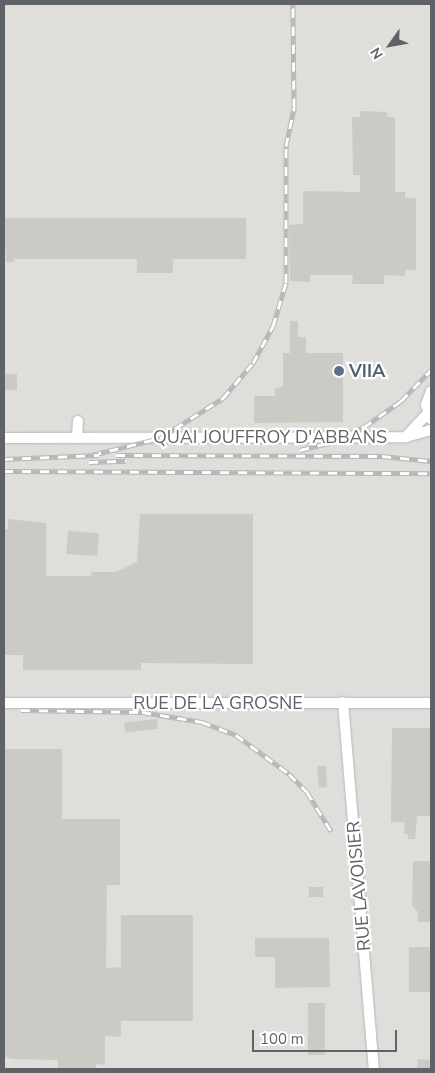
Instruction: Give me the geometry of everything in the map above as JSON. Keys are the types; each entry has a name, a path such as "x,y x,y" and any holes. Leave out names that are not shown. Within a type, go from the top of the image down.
{"street":[{"path":"429,416 431,391"},
{"name":"QUAI JOUFFROY D'ABBANS","path":"406,437 429,416"},
{"path":"77,438 78,421"},
{"name":"QUAI JOUFFROY D'ABBANS","path":"4,438 406,437 431,430"},
{"name":"RUE LAVOISIER","path":"343,702 374,1069"},
{"name":"RUE DE LA GROSNE","path":"4,703 431,703"}],"shaded area":[{"path":"4,4 431,4 431,1069 4,1069"}],"building":[{"path":"360,111 387,112 387,117 395,117 395,192 405,192 405,198 416,198 416,270 405,270 405,276 384,275 384,284 352,284 353,275 310,275 310,282 290,281 289,225 303,224 303,191 360,192 360,175 353,175 352,117 360,117"},
{"path":"4,218 246,218 246,259 173,259 173,273 137,273 137,259 14,259 14,262 6,262"},
{"path":"290,321 298,321 298,337 306,337 306,353 343,353 343,422 254,423 254,396 275,396 275,388 283,387 283,353 290,353"},
{"path":"4,374 17,374 17,390 4,390"},
{"path":"140,514 253,514 253,664 141,663 141,670 23,670 23,655 4,655 4,529 8,529 8,519 46,523 46,576 92,576 91,572 116,572 137,562"},
{"path":"68,531 99,533 97,556 66,554"},
{"path":"157,719 158,729 125,732 124,722"},
{"path":"392,728 431,728 431,816 417,816 415,839 408,839 408,834 404,834 405,822 391,822"},
{"path":"4,749 62,749 62,819 120,819 120,885 107,885 106,968 121,967 121,915 193,915 193,1021 121,1021 121,1037 105,1036 105,1065 96,1064 96,1069 58,1069 58,1060 11,1059 4,1056"},
{"path":"317,766 326,766 327,787 319,788"},
{"path":"413,861 431,861 431,922 418,922 418,912 412,906"},
{"path":"309,887 323,887 323,897 309,897"},
{"path":"255,938 329,938 330,987 275,988 275,957 255,957"},
{"path":"409,947 431,947 431,992 409,992"},
{"path":"308,1003 325,1003 325,1055 308,1055"},
{"path":"418,1059 431,1060 431,1069 417,1069"}],"railway":[{"path":"92,455 160,438 223,398 253,363 273,326 286,283 286,146 294,107 293,4"},
{"path":"300,450 329,443 364,427 401,401 431,370"},
{"path":"4,459 99,455"},
{"path":"116,455 382,456 431,461"},
{"path":"89,462 126,461"},
{"path":"4,471 431,473"},
{"path":"21,710 142,712 202,722 236,735 289,774 307,792 331,831"}],"place":[{"name":"VIIA","path":"339,371"}]}
